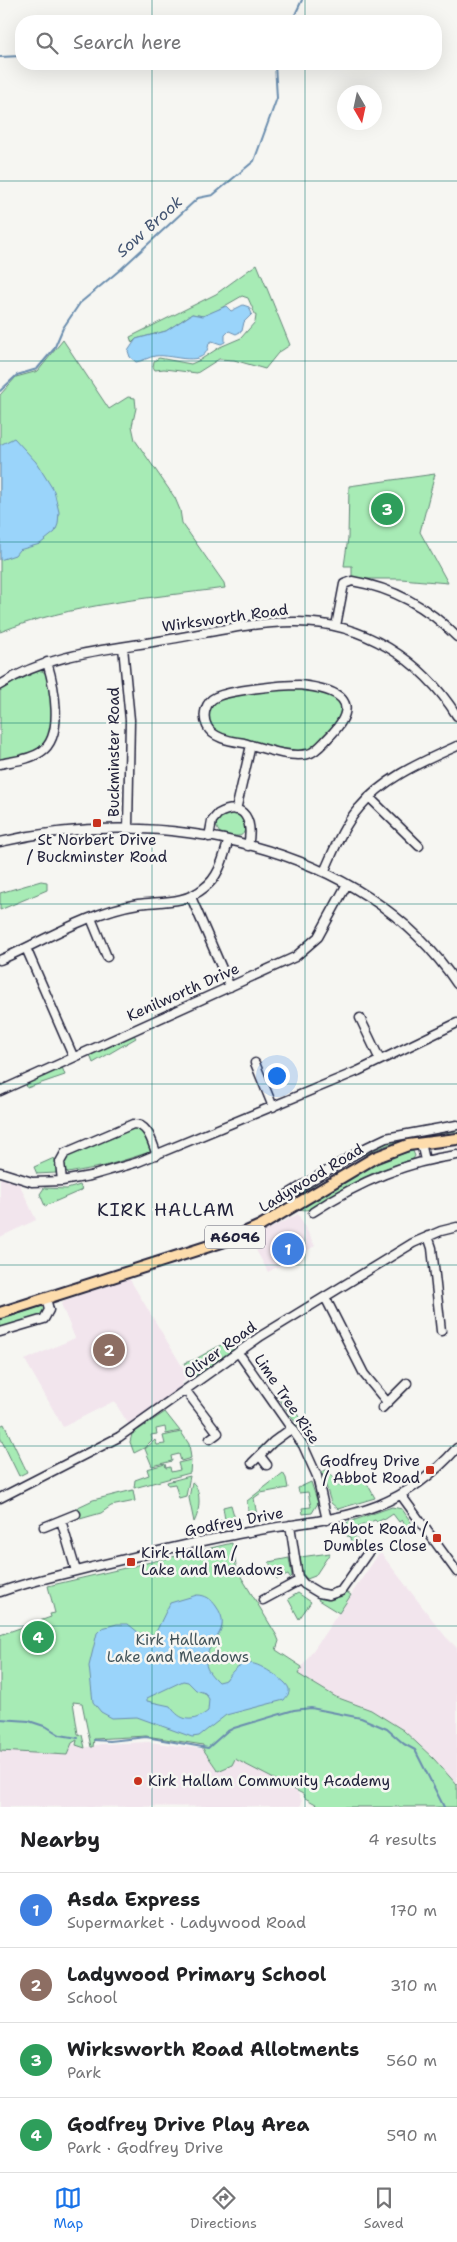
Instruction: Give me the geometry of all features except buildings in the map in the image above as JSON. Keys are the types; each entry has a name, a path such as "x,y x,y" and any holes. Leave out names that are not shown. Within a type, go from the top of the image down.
{"main road":[{"name":"Ladywood Road","path":"0,1313 235,1237 260,1226 374,1158 400,1147 457,1139"}],"street":[{"path":"336,626 342,590 344,584 348,581 366,584 406,598 438,619 457,637"},
{"path":"438,619 444,612"},
{"name":"Wirksworth Road","path":"0,685 25,670 47,662 123,647 263,624 297,622 336,626 361,634 400,654 433,684 457,716"},
{"name":"Buckminster Road","path":"123,647 130,720 128,828"},
{"path":"0,764 38,754 52,739 55,703 47,662"},
{"path":"299,685 330,690 338,694 343,701 346,711 343,721 312,753 293,754 251,745 216,736 209,730 204,716 207,706 212,700 220,695 299,685"},
{"path":"236,810 251,745"},
{"path":"324,872 347,826 369,797 399,775 457,746"},
{"path":"369,797 419,846"},
{"path":"209,837 212,821 218,814 236,810 244,814 250,823 251,831 248,846"},
{"path":"0,842 65,831 94,828 128,828 179,831 248,846 286,857 324,872 374,900 400,920 430,948 457,983"},
{"path":"0,960 91,918 129,906 174,901 191,897 204,888 216,875 228,842"},
{"name":"Kenilworth Drive","path":"0,1091 73,1056 295,957 310,945 329,919 347,884"},
{"path":"191,897 230,987"},
{"path":"91,918 107,957"},
{"path":"26,948 73,1056"},
{"path":"360,1018 380,1060"},
{"path":"0,1172 32,1182 62,1181 118,1168 157,1155 273,1107 380,1060 457,1023"},
{"path":"255,1063 273,1107"},
{"path":"62,1181 60,1163 65,1153 133,1124 140,1124 145,1128 157,1155"},
{"name":"Ladywood Road","path":"288,1192 383,1138 457,1124"},
{"path":"421,1143 425,1160"},
{"name":"Ladywood Road","path":"319,1211 351,1188 378,1175 425,1160 457,1155"},
{"name":"Oliver Road","path":"0,1498 119,1437 186,1391 238,1352 325,1297 428,1236 457,1227"},
{"path":"428,1236 432,1248 441,1327 431,1325"},
{"path":"325,1297 364,1374 384,1405 408,1383"},
{"path":"0,1332 44,1319 49,1310 46,1298"},
{"name":"Lime Tree Rise","path":"238,1352 303,1445 317,1476 327,1520"},
{"path":"186,1391 218,1433 210,1439"},
{"path":"252,1463 273,1442 292,1428"},
{"name":"Godfrey Drive","path":"0,1592 76,1571 226,1536 327,1520 370,1508 401,1495 422,1481 457,1448"},
{"path":"260,1456 267,1465"},
{"path":"401,1495 455,1566"},
{"path":"44,1527 76,1514"},
{"path":"61,1520 76,1571"},
{"path":"290,1525 300,1580 319,1593 337,1594 369,1551"},
{"path":"263,1600 300,1580"}],"shaded area":[{"path":"0,1177 19,1183 36,1220 0,1237"},
{"path":"298,1214 315,1246 268,1272 250,1239"},
{"path":"129,1278 191,1381 185,1380 182,1383 182,1387 129,1425 114,1401 63,1427 25,1360 75,1338 61,1304 66,1300"},
{"path":"380,1552 445,1636 457,1648 457,1785 434,1758 403,1730 371,1710 336,1697 297,1674"},
{"name":"Kirk Hallam Community Academy","path":"149,1742 203,1749 218,1771 235,1759 296,1790 302,1801 301,1806 0,1807 0,1751 66,1755 72,1743 84,1748 101,1744"}],"green space":[{"path":"257,264 290,345 278,353 265,369 234,360 219,359 197,373 164,369 155,370 153,367 154,361 159,358 191,364 220,347 241,338 255,322 256,316 248,298 242,296 216,311 203,316 192,314 166,331 136,339 132,343 130,337 216,294"},
{"path":"63,340 109,409 128,397 135,398 136,408 132,426 135,440 175,498 180,510 182,523 224,583 225,588 83,608 27,622 0,632 0,395 16,377 38,371"},
{"path":"435,474 420,532 448,583 401,579 352,579 352,566 344,566 348,538 349,486"},
{"path":"37,669 46,673 53,703 52,725 49,735 44,744 35,753 0,761 0,689"},
{"path":"286,688 310,689 336,696 343,707 340,720 311,750 299,752 231,738 214,731 208,721 211,705 221,698"},
{"path":"228,813 239,815 245,820 242,835 235,836 220,833 216,826 217,821"},
{"path":"41,881 47,882 47,890 0,910 0,893"},
{"path":"134,1035 136,1038 93,1063 90,1055"},
{"path":"62,1067 65,1075 27,1088 26,1083"},
{"path":"136,1127 146,1133 151,1148 150,1152 105,1166 68,1173 65,1169 63,1163 65,1157"},
{"path":"457,1127 457,1131 407,1139 369,1152 341,1167 288,1202 286,1199 380,1144"},
{"path":"413,1151 415,1156 413,1159 362,1178 313,1208 300,1209 340,1183 368,1168 398,1155"},
{"path":"54,1158 57,1167 56,1173 37,1174 34,1167"},
{"path":"80,1185 82,1190 45,1206 40,1194 44,1188 67,1189"},
{"path":"42,1306 46,1308 44,1315 0,1328 0,1320"},
{"path":"251,1328 250,1338 194,1379 184,1363 194,1360"},
{"path":"284,1389 309,1436 306,1438 276,1394"},
{"path":"165,1412 180,1431 166,1434 165,1427 156,1429 157,1434 151,1435 152,1440 144,1448 134,1453 130,1442 132,1434"},
{"path":"4,1424 27,1472 19,1476 0,1437 0,1426"},
{"path":"181,1432 189,1444 191,1458 181,1461 179,1454 171,1456 172,1461 152,1466 145,1449 155,1440 157,1445 165,1444 163,1436"},
{"path":"191,1460 190,1473 134,1488 135,1480 149,1475 147,1469 165,1464 166,1468 170,1467 171,1472 180,1470 178,1463"},
{"path":"328,1469 338,1486 362,1474 375,1498 338,1509 331,1503 322,1472"},
{"path":"283,1473 288,1488 261,1493 254,1498 257,1516 266,1515 267,1520 255,1521 249,1519 247,1501"},
{"path":"190,1476 186,1496 179,1498 175,1484 168,1485 167,1482"},
{"path":"192,1482 199,1495 198,1513 194,1522 189,1498"},
{"path":"311,1482 318,1503 312,1513 303,1514 302,1508 311,1507 308,1492 299,1493 298,1488"},
{"path":"133,1490 135,1501 111,1506 101,1513 80,1519 76,1508 93,1500"},
{"path":"231,1505 235,1519 240,1518 240,1524 220,1528 218,1521 225,1520 223,1507"},
{"path":"392,1507 402,1509 417,1531 412,1535 402,1520 399,1522 393,1514 384,1520 377,1522 375,1520 351,1530 360,1544 355,1550 352,1548 350,1537 347,1536 346,1523"},
{"name":"Kirk Hallam Lake and Meadows","path":"232,1543 237,1570 277,1636 279,1641 276,1650 302,1667 298,1674 336,1697 371,1710 403,1730 434,1759 457,1785 457,1807 321,1807 305,1798 303,1794 235,1759 232,1765 218,1771 203,1749 203,1745 146,1736 94,1739 93,1747 91,1747 82,1703 73,1702 78,1734 82,1735 85,1748 76,1745 77,1740 72,1743 67,1755 0,1751 0,1635 51,1617 50,1614 55,1613 48,1586"},
{"path":"330,1553 315,1576 307,1579 302,1573 300,1557"},
{"path":"289,1558 292,1576 290,1578 288,1575 277,1579 269,1562"},
{"path":"345,1591 351,1595 339,1613 318,1600 320,1596 333,1598"},
{"path":"298,1593 311,1602 299,1619 288,1599"}],"water":[{"path":"243,305 249,307 252,314 244,322 242,331 236,334 229,331 225,335 225,342 221,344 212,341 202,356 195,359 187,359 155,356 136,362 130,357 128,351 136,339 166,331 192,314 203,316 226,306 231,311"},
{"path":"14,438 36,462 54,491 59,512 58,524 55,532 40,544 19,550 15,555 0,560 0,445"},
{"path":"200,1595 208,1598 216,1606 221,1615 221,1629 207,1655 206,1666 218,1682 226,1680 237,1667 243,1664 254,1664 261,1666 287,1685 289,1692 284,1700 226,1715 199,1736 192,1737 137,1717 112,1718 101,1712 93,1702 89,1666 97,1633 102,1628 117,1624 128,1624 139,1633 155,1634 170,1603","holes":["183,1681 188,1682 196,1690 205,1693 209,1699 208,1711 197,1718 183,1718 170,1706 147,1701 147,1698"]}],"waterway":[{"name":"Sow Brook","path":"295,15 302,0"},
{"path":"0,57 15,56"},
{"name":"Sow Brook","path":"0,391 17,375 37,369 54,349 63,328 80,303 121,269 198,198 213,195 254,161 277,98 275,70"},
{"path":"94,1740 110,1741 146,1737 208,1748 226,1732 234,1728 294,1710 311,1708 361,1718 387,1729 404,1744 415,1750 444,1807"},
{"path":"0,1719 29,1721 47,1727 60,1735 78,1738"}],"place":[{"name":"Wirksworth Road Allotments","path":"387,509"},
{"name":"St Norbert Drive / Buckminster Road","path":"97,823"},
{"name":"Asda Express","path":"288,1249"},
{"name":"Ladywood Primary School","path":"109,1350"},
{"name":"Godfrey Drive / Abbot Road","path":"430,1470"},
{"name":"Abbot Road / Dumbles Close","path":"437,1538"},
{"name":"Kirk Hallam / Lake and Meadows","path":"131,1562"},
{"name":"Godfrey Drive Play Area","path":"38,1637"},
{"name":"Kirk Hallam Community Academy","path":"138,1781"}],"district":[{"name":"KIRK HALLAM","path":"166,1210"}]}
